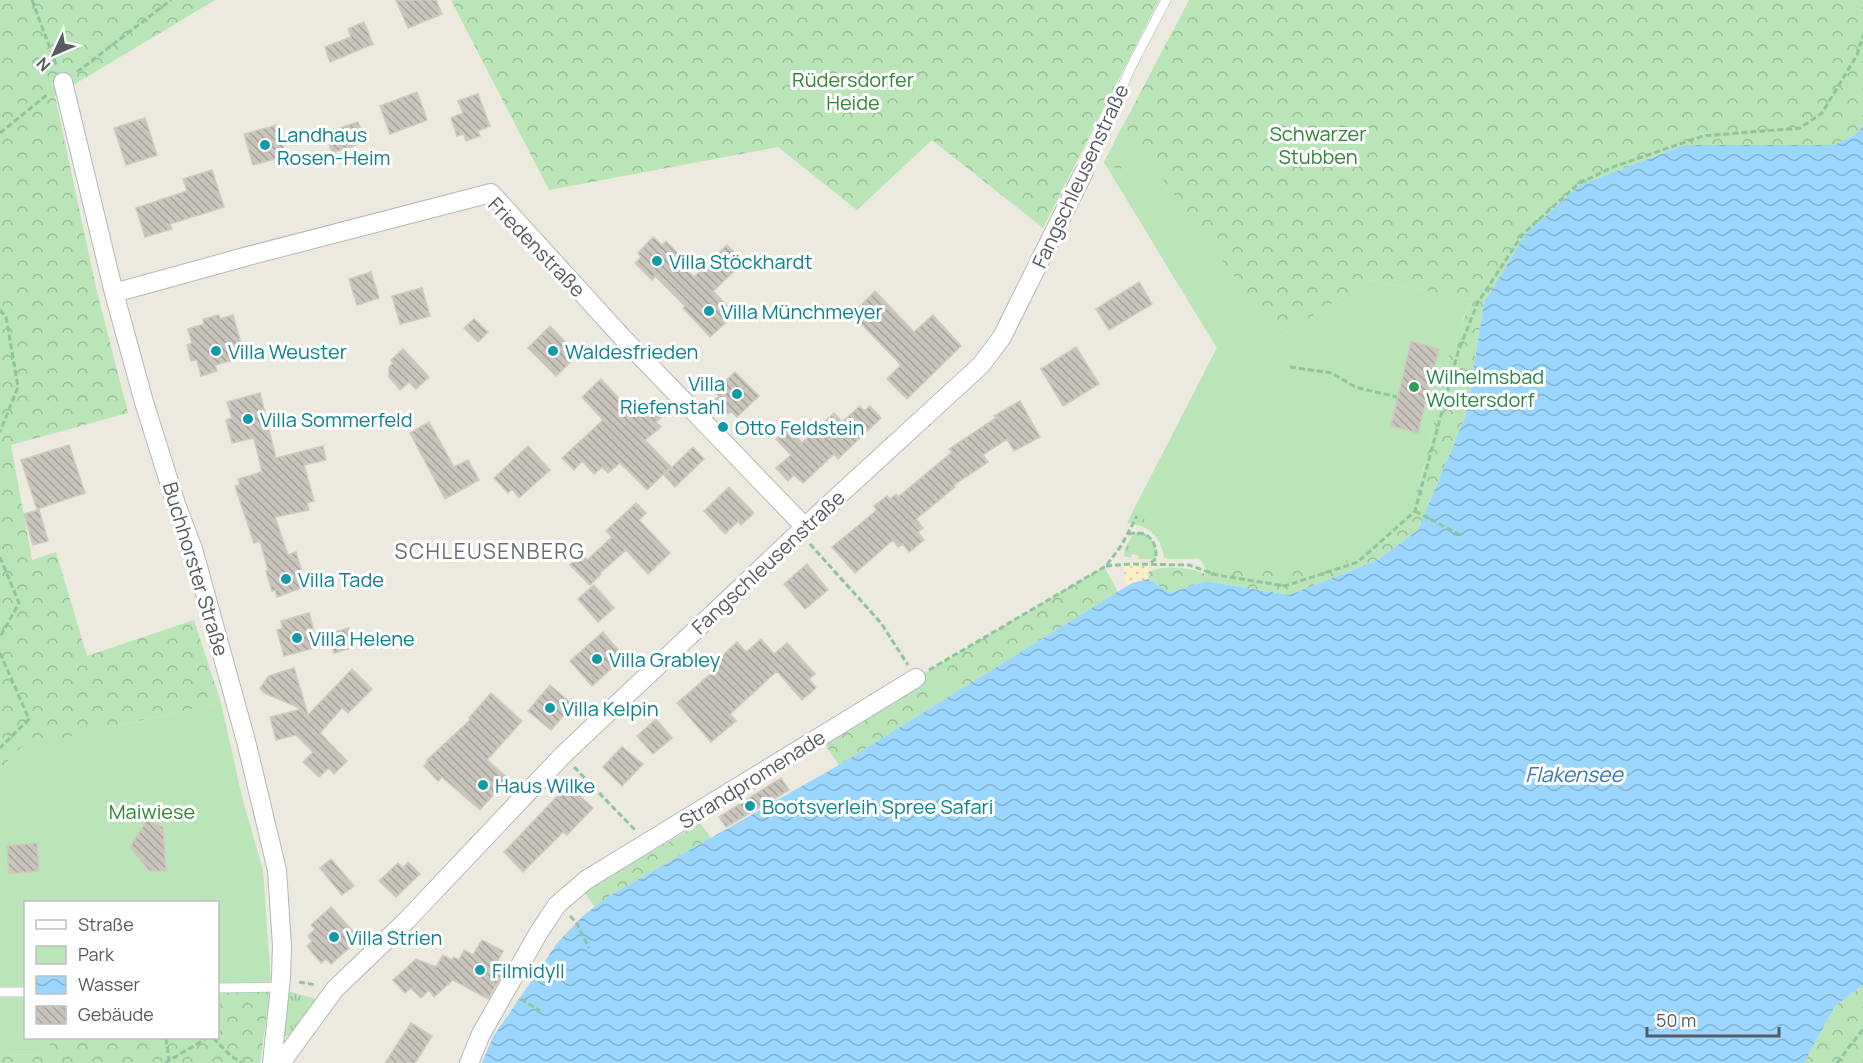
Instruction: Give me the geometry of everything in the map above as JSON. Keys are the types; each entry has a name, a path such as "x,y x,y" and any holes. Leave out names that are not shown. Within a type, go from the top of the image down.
{"street":[{"name":"Buchhorster Straße","path":"63,82 114,293 144,402 176,504 193,549 246,741 277,870 282,946 272,1063"},
{"name":"Fangschleusenstraße","path":"281,1063 335,989 414,913 563,755 802,529 981,365 1002,337 1084,172"},
{"name":"Friedenstraße","path":"114,293 271,249 490,193 802,529"},
{"name":"Strandpromenade","path":"469,1063 482,1034 539,932 557,905 586,880 645,846 916,678"}],"lane":[{"name":"Fangschleusenstraße","path":"1084,172 1132,65 1166,0"},
{"path":"219,988 280,982"},
{"path":"0,992 24,992"}],"path":[{"path":"32,0 63,82"},
{"path":"0,133 171,0"},
{"path":"1106,566 1189,565 1217,575 1285,586 1358,562 1415,511 1458,352 1478,302 1523,234 1578,184 1613,167 1703,136 1800,128 1822,113 1857,55 1863,36"},
{"path":"0,310 6,317 18,387 0,432"},
{"path":"1290,367 1332,373 1354,387 1397,397"},
{"path":"1415,511 1460,535"},
{"path":"802,529 881,623 916,678 1106,566 1128,535 1137,516"},
{"path":"1128,535 1140,532 1153,540 1156,559 1149,564"},
{"path":"0,557 19,603 0,637"},
{"path":"0,653 29,719 0,748"},
{"path":"563,755 634,828 645,846"},
{"path":"576,922 589,948"},
{"path":"280,982 335,989"},
{"path":"507,990 540,1011"},
{"path":"1837,1063 1863,1029"},
{"path":"166,1039 169,1060"},
{"path":"165,1063 205,1039"},
{"path":"214,1039 231,1056 242,1063"}],"green space":[{"path":"0,0 215,0 55,96 96,288 128,413 11,445 32,560 56,552 87,656 194,620 221,703 116,726 0,768"},
{"name":"Rüdersdorfer Heide","path":"451,0 1159,0 1043,228 932,140 857,210 778,147 549,190"},
{"name":"Schwarzer Stubben","path":"1189,0 1863,0 1863,126 1855,135 1834,145 1685,145 1580,185 1525,235 1484,303 1466,415 1418,530 1378,560 1289,595 1205,581 1170,593 1148,579 1149,572 1162,568 1193,570 1206,574 1207,570 1199,558 1168,559 1164,557 1159,542 1152,532 1141,526 1127,523 1217,348 1104,162","holes":["1168,231 1254,339 1279,337 1369,280 1473,300 1448,356 1426,462 1412,500 1402,517 1362,479 1334,479 1318,502 1293,487 1301,461 1331,422 1326,411 1317,401 1303,415 1261,371 1156,241"]},
{"name":"Wilhelmsbad Woltersdorf","path":"1123,125 1279,337 1369,280 1473,300 1463,318 1446,364 1428,452 1414,500 1402,518 1358,557 1313,570 1207,570 1199,558 1178,559 1146,520 1132,513 1217,348 1104,162 1120,170 1124,161 1114,142"},
{"path":"1139,532 1151,538 1156,550 1156,559 1139,559 1138,555 1133,554 1130,558 1124,556 1125,548 1134,533"},
{"path":"1104,567 1118,592 839,765 820,737 916,678"},
{"path":"944,673 955,693 942,701 930,682"},
{"name":"Maiwiese","path":"221,703 243,801 263,870 271,985 219,987 219,901 24,901 24,1039 49,1039 50,1054 0,1055 0,769 21,747"},
{"path":"700,823 711,838 609,896 595,907 584,892"},
{"path":"271,985 260,1063 0,1063 0,1055 50,1054 49,1039 219,1039 219,987"},
{"path":"1863,985 1863,1063 1804,1063 1835,1006"},
{"path":"284,990 320,1000 292,1035 281,1037"}],"sand":[{"path":"1125,564 1149,564 1148,579 1128,586 1124,578"}],"water":[{"name":"Flakensee","path":"1863,126 1863,985 1835,1006 1804,1063 482,1063 493,1037 558,942 584,915 609,896 839,765 1132,583 1148,579 1170,593 1205,581 1289,595 1378,560 1418,530 1466,415 1484,303 1525,235 1580,185 1685,145 1834,145 1855,135"}],"building":[{"path":"396,0 436,0 442,14 408,28"},
{"path":"364,22 373,44 330,62 325,47 351,37 348,29"},
{"path":"417,92 427,120 390,134 380,106"},
{"path":"478,94 490,126 478,131 480,136 466,141 464,134 457,136 451,118 463,113 458,101"},
{"path":"145,118 157,155 126,165 114,128"},
{"path":"358,122 365,142 332,153 325,133"},
{"name":"Landhaus Rosen-Heim","path":"277,125 286,156 253,165 244,134"},
{"path":"212,170 224,207 170,224 172,229 145,237 136,208 187,191 183,179"},
{"path":"653,237 662,245 666,241 679,255 675,259 694,277 727,245 744,262 713,291 735,314 710,337 683,308 685,306 655,276 652,280 635,263 641,257 638,253"},
{"path":"371,272 379,298 357,305 349,279"},
{"path":"1139,282 1152,304 1109,330 1096,309"},
{"path":"422,288 430,316 400,324 392,296"},
{"path":"875,291 914,332 933,315 961,346 907,399 887,379 901,365 852,314"},
{"name":"Villa Weuster","path":"219,315 220,319 233,315 245,357 215,365 217,371 201,376 197,360 191,361 187,345 192,343 188,329 204,324 203,319"},
{"path":"474,319 488,332 478,342 464,328"},
{"name":"Waldesfrieden","path":"550,326 578,355 556,376 528,348"},
{"name":"Wilhelmsbad Woltersdorf","path":"1411,341 1439,349 1418,433 1391,426"},
{"path":"1076,347 1099,384 1063,406 1041,369"},
{"path":"403,349 429,377 416,389 409,382 400,390 389,377 389,367 393,363 391,360"},
{"name":"Villa Riefenstahl","path":"735,372 759,396 737,417 731,411 728,414 715,400 719,396 714,392"},
{"path":"601,379 634,415 649,401 663,416 656,422 661,427 645,440 671,467 647,490 620,463 608,473 602,467 594,474 582,461 574,470 562,458 603,420 582,397"},
{"path":"260,393 276,458 323,446 326,460 304,465 314,501 307,503 309,510 275,517 288,555 296,552 306,586 277,597 275,590 272,591 260,541 254,543 235,486 240,485 238,479 262,472 254,438 232,443 226,420 232,418 227,402"},
{"path":"1020,401 1040,437 1014,451 1007,439 983,455 988,462 954,485 955,487 916,519 923,528 918,532 924,540 909,552 903,544 898,547 893,540 855,573 832,547 877,510 874,506 887,496 890,499 896,494 898,497 952,452 949,449 996,418 994,416"},
{"path":"860,406 864,411 870,406 881,418 838,459 834,454 803,483 794,475 788,481 776,468 791,455 776,439 789,428 802,443 834,413 842,422"},
{"path":"429,422 454,467 468,460 479,480 445,499 410,433"},
{"path":"69,445 85,493 37,509 21,460"},
{"path":"528,446 550,470 519,498 512,489 508,493 494,478"},
{"path":"693,447 704,459 675,487 664,475"},
{"path":"729,487 754,513 741,525 738,521 725,534 704,511"},
{"path":"636,503 646,513 639,520 670,553 648,574 626,550 590,585 570,565 582,554 587,560 612,537 606,531"},
{"path":"39,510 48,541 33,545 24,514"},
{"path":"807,564 828,590 805,609 784,584"},
{"path":"594,585 614,608 598,622 578,599"},
{"name":"Villa Helene","path":"309,613 318,647 284,656 277,630 283,628 281,621"},
{"path":"349,628 355,647 334,653 328,634"},
{"name":"Villa Grabley","path":"603,632 624,657 592,686 570,661"},
{"path":"761,639 774,654 787,643 815,674 809,679 816,688 802,700 777,671 730,714 736,721 711,742 677,703 715,670 711,666 737,642 746,652"},
{"path":"294,668 308,715 352,669 372,689 348,713 342,708 320,733 347,761 334,774 329,768 319,777 303,762 313,752 296,735 276,740 270,717 302,709 264,693 260,688 269,676"},
{"name":"Villa Kelpin","path":"550,685 573,705 551,730 528,711"},
{"path":"491,693 522,721 487,760 508,778 480,810 442,777 438,781 424,766 427,760 470,720 469,718"},
{"path":"656,719 672,738 653,754 637,736"},
{"path":"622,747 643,764 622,786 603,767"},
{"name":"Bootsverleih Spree Safari","path":"781,778 789,790 726,827 719,817"},
{"path":"568,785 593,808 567,835 563,832 523,872 504,852"},
{"path":"147,820 163,827 166,871 149,871 130,847"},
{"path":"37,843 39,871 9,874 7,846"},
{"path":"331,859 354,886 342,895 320,868"},
{"path":"408,862 420,874 396,897 379,881 398,863 403,868"},
{"name":"Villa Strien","path":"331,907 360,939 331,964 326,959 321,963 307,946 312,941 308,936 315,929 311,925"},
{"path":"482,940 503,951 495,966 504,971 488,999 453,980 434,997 429,990 421,998 411,988 405,993 393,980 416,959 436,967 443,955 452,960 454,957 459,960 464,950 473,955"},
{"path":"411,1023 432,1036 415,1063 385,1063"}],"place":[{"name":"Landhaus Rosen-Heim","path":"265,145"},
{"name":"Villa Stöckhardt","path":"657,261"},
{"name":"Villa Münchmeyer","path":"709,311"},
{"name":"Villa Weuster","path":"216,351"},
{"name":"Waldesfrieden","path":"553,351"},
{"name":"Wilhelmsbad Woltersdorf","path":"1414,387"},
{"name":"Villa Riefenstahl","path":"737,394"},
{"name":"Villa Sommerfeld","path":"248,419"},
{"name":"Otto Feldstein","path":"723,427"},
{"name":"Villa Tade","path":"286,579"},
{"name":"Villa Helene","path":"297,638"},
{"name":"Villa Grabley","path":"597,659"},
{"name":"Villa Kelpin","path":"550,708"},
{"name":"Haus Wilke","path":"483,785"},
{"name":"Bootsverleih Spree Safari","path":"750,806"},
{"name":"Villa Strien","path":"334,937"},
{"name":"Filmidyll","path":"480,970"}],"district":[{"name":"SCHLEUSENBERG","path":"490,551"}]}
